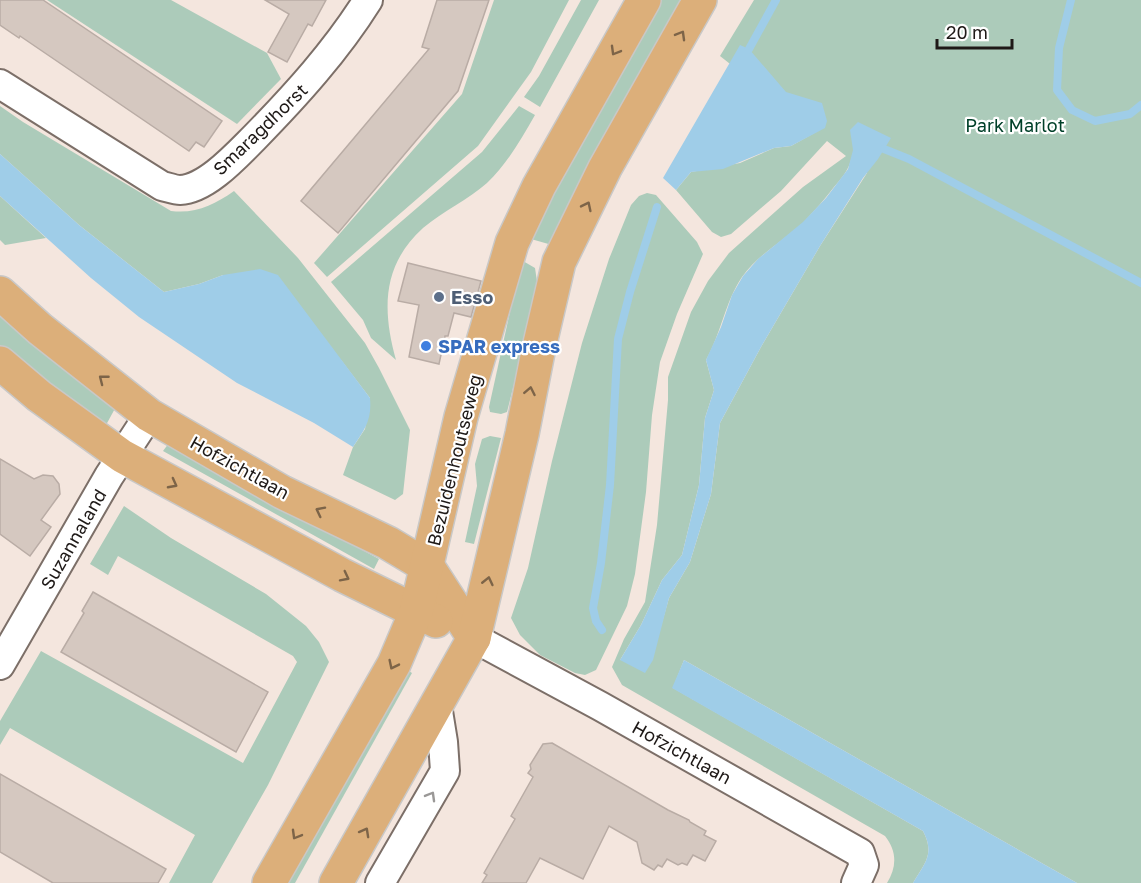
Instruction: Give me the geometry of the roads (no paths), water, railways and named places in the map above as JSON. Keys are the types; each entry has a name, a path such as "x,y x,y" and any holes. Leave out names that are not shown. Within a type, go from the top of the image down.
{"main road":[{"name":"Bezuidenhoutseweg","path":"268,883 394,664 416,612 461,417 512,243 539,186 644,0"},
{"path":"336,883 474,638 522,434 538,351 559,262 605,168 700,0"},
{"name":"Hofzichtlaan","path":"0,293 40,329 149,415 282,492 388,543 428,567 474,638"},
{"name":"Hofzichtlaan","path":"0,363 39,396 122,456 342,575 474,638"}],"street":[{"name":"Smaragdhorst","path":"0,84 162,186 180,190 204,182 228,164 301,91 334,50 368,0"},
{"name":"Suzannaland","path":"0,665 122,456 149,415"},
{"name":"Hofzichtlaan","path":"474,638 600,706 860,853 864,865 856,883"},
{"path":"380,883 445,771 437,705"}],"water":[{"path":"740,45 749,49 786,92 822,103 827,121 825,128 791,146 774,148 723,169 691,172 676,190 663,178"},
{"path":"858,122 891,138 820,246 720,423 711,494 690,562 669,598 653,660 645,673 620,660 641,625 662,580 682,555 699,485 705,418 714,390 706,360 732,295 743,276 758,259 803,222 826,198 848,169 853,150 850,130"},
{"path":"0,154 79,225 164,292 199,284 223,275 260,269 278,275 370,398 367,424 353,447 314,423 237,383 139,317 91,278 0,196"},
{"path":"684,660 1077,883 913,883 927,858 927,839 923,831 672,688"}],"waterway":[{"path":"749,49 776,0"},
{"path":"1071,0 1059,48 1057,90 1072,110 1095,121 1130,114 1141,105"},
{"path":"884,149 909,159 1141,283"},
{"path":"602,630 596,621 593,608 610,485 618,339 630,292 657,207"}],"place":[{"name":"Esso","path":"439,297"},
{"name":"SPAR express","path":"426,346"}],"park label":[{"name":"Park Marlot","path":"1015,125"}]}
